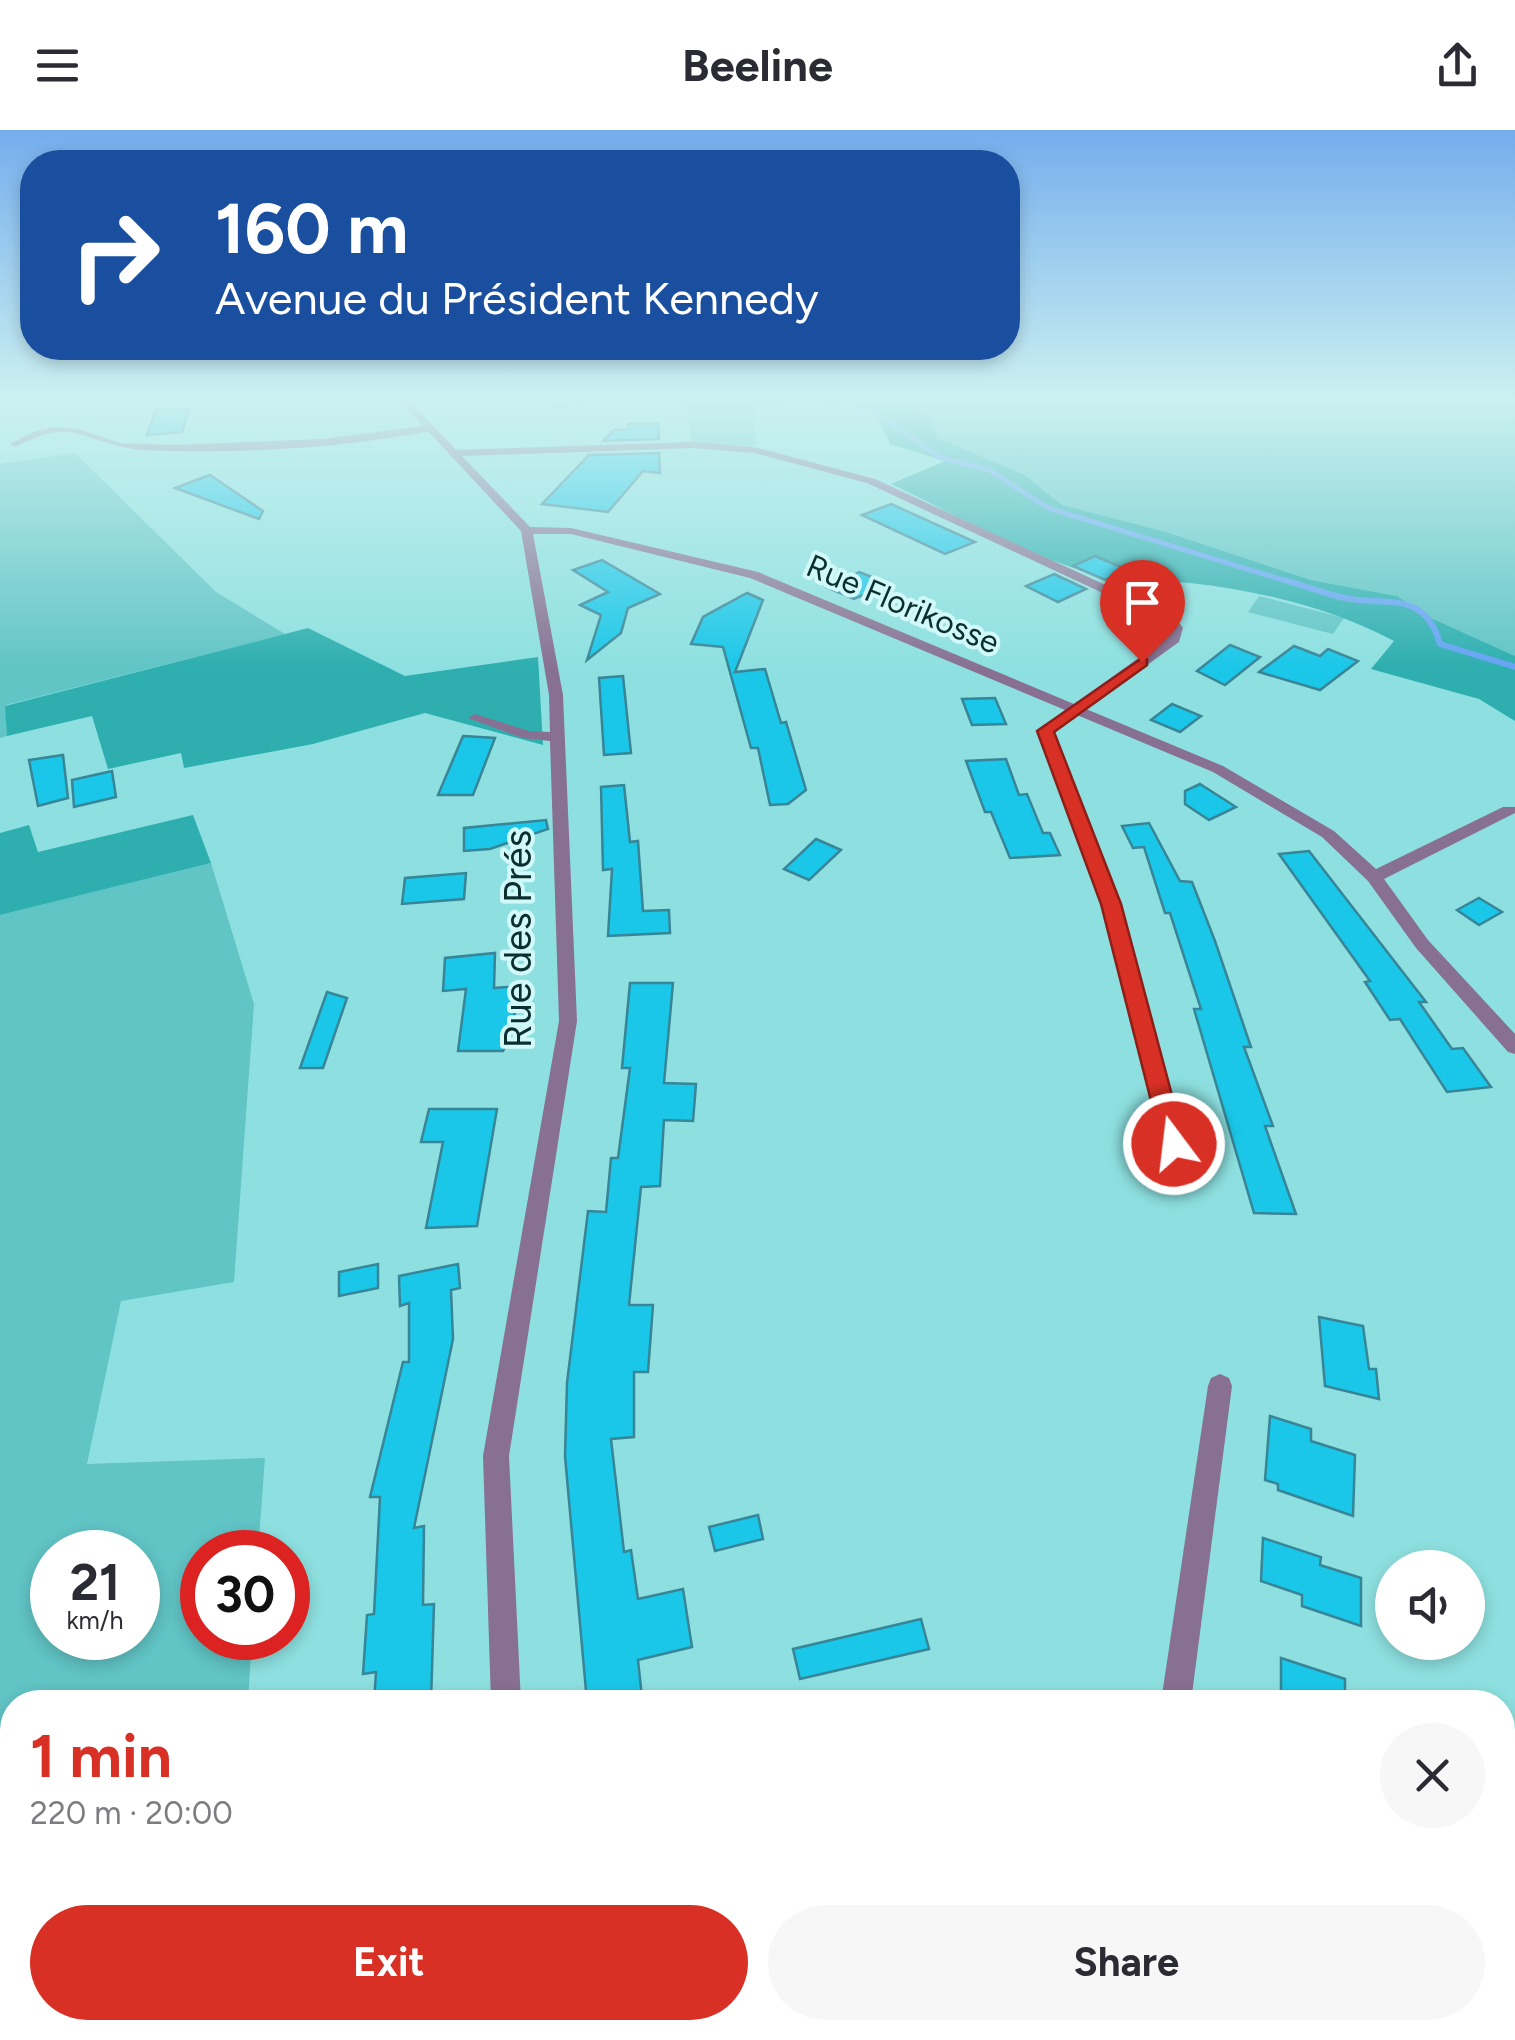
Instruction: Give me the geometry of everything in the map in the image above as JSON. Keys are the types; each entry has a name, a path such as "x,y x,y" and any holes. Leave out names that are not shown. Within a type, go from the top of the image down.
{"street":[{"path":"489,490 526,530"},
{"path":"894,490 1172,620 1177,628 1174,639 1045,731 1111,904 1174,1144"},
{"name":"Rue Florikosse","path":"526,530 571,531 754,575 1234,778 1328,834 1374,878 1422,944 1515,1047"},
{"name":"Rue des Prés","path":"506,1690 496,1456 568,1022 553,670 526,530"},
{"path":"475,718 527,735 557,737"},
{"path":"1374,878 1508,810"},
{"path":"1178,1690 1220,1386"}],"shaded area":[{"path":"0,490 113,490 216,592 285,634 6,705 7,736 0,738"},
{"path":"903,490 1044,490 1062,505 1163,531 1311,580 1397,596 1431,618 1515,656 1515,721 1479,699 1371,669 1394,641 1320,610 1217,586 1111,578 1019,547"},
{"path":"1044,490 1515,490 1515,656 1431,618 1397,596 1311,580 1163,531 1062,505"},
{"path":"1259,596 1344,618 1333,634 1248,612"},
{"path":"308,628 405,676 538,657 543,745 425,713 313,744 184,768 181,753 108,769 92,716 7,736 5,706"},
{"path":"193,815 211,863 0,915 0,833 29,825 38,852"},
{"path":"211,863 254,1004 234,1282 121,1301 87,1464 265,1458 260,1530 180,1530 180,1660 251,1660 249,1690 0,1690 0,915"}],"building":[{"path":"181,490 232,490 263,511 259,519"},
{"path":"555,490 627,490 608,512 542,504"},
{"path":"891,504 975,542 945,554 862,515"},
{"path":"1095,556 1128,570 1105,580 1073,566"},
{"path":"602,560 660,594 628,608 621,633 587,660 601,615 580,605 608,592 573,570"},
{"path":"859,572 890,584 854,599 828,588"},
{"path":"1054,574 1086,589 1058,602 1026,586"},
{"path":"747,593 763,600 735,672 765,669 806,790 788,804 770,805 758,748 751,748 723,647 691,644 703,617"},
{"path":"1230,645 1260,657 1225,685 1197,671"},
{"path":"1294,646 1320,656 1328,649 1358,661 1320,690 1259,672"},
{"path":"623,676 631,753 604,755 599,678"},
{"path":"995,698 1006,724 972,725 962,699"},
{"path":"1172,704 1201,716 1180,732 1151,720"},
{"path":"463,736 495,738 473,795 438,795"},
{"path":"63,755 68,798 38,806 29,760"},
{"path":"1006,759 1019,795 1027,794 1043,833 1050,833 1060,855 1010,858 991,812 985,812 966,761"},
{"path":"112,771 116,797 74,807 72,780"},
{"path":"1200,784 1236,807 1209,820 1185,804 1185,791"},
{"path":"624,785 630,842 638,841 643,911 669,910 670,933 608,936 612,869 603,870 601,787"},
{"path":"546,820 548,829 490,849 464,851 464,828"},
{"path":"1149,823 1180,881 1192,882 1215,941 1251,1047 1244,1047 1273,1126 1265,1126 1296,1214 1254,1213 1194,1009 1201,1009 1170,913 1165,913 1144,847 1133,848 1122,826"},
{"path":"816,839 841,850 809,880 784,869"},
{"path":"1309,851 1426,1002 1419,1002 1452,1049 1463,1048 1491,1087 1447,1092 1400,1019 1390,1020 1365,982 1370,981 1279,854"},
{"path":"466,873 464,899 402,904 405,878"},
{"path":"1479,898 1502,912 1479,925 1457,910"},
{"path":"495,953 494,988 521,986 509,1039 503,1051 458,1051 466,989 443,991 445,958"},
{"path":"630,983 673,983 664,1083 696,1084 693,1121 664,1120 660,1186 641,1187 629,1305 653,1305 648,1372 634,1372 634,1437 611,1439 624,1552 631,1550 638,1599 683,1589 692,1647 638,1660 641,1690 586,1690 565,1456 567,1383 588,1211 606,1212 611,1158 618,1158 630,1068 622,1068"},
{"path":"327,992 347,998 323,1068 300,1068"},
{"path":"429,1109 497,1109 477,1226 426,1228 443,1142 421,1142"},
{"path":"378,1264 378,1288 339,1296 339,1272"},
{"path":"458,1264 460,1288 451,1290 453,1339 414,1528 424,1526 423,1605 434,1604 431,1690 375,1690 376,1672 363,1674 367,1615 374,1614 380,1497 370,1497 403,1362 409,1362 409,1303 400,1306 399,1276"},
{"path":"1319,1317 1363,1326 1369,1369 1376,1369 1379,1399 1325,1386"},
{"path":"1270,1416 1311,1429 1311,1441 1355,1455 1353,1516 1278,1490 1278,1484 1265,1480"},
{"path":"758,1515 763,1539 715,1551 709,1527"},
{"path":"1263,1538 1321,1557 1320,1565 1361,1578 1361,1626 1302,1606 1302,1595 1261,1581"},
{"path":"921,1619 929,1649 800,1679 793,1649"},
{"path":"1281,1658 1345,1679 1345,1690 1281,1690"}],"waterway":[{"path":"1020,490 1048,508 1293,583"},
{"path":"1285,580 1345,598 1414,608 1433,627 1440,644 1515,667"}],"route":[{"path":"1142,662 1045,731 1111,904 1174,1144"}]}
